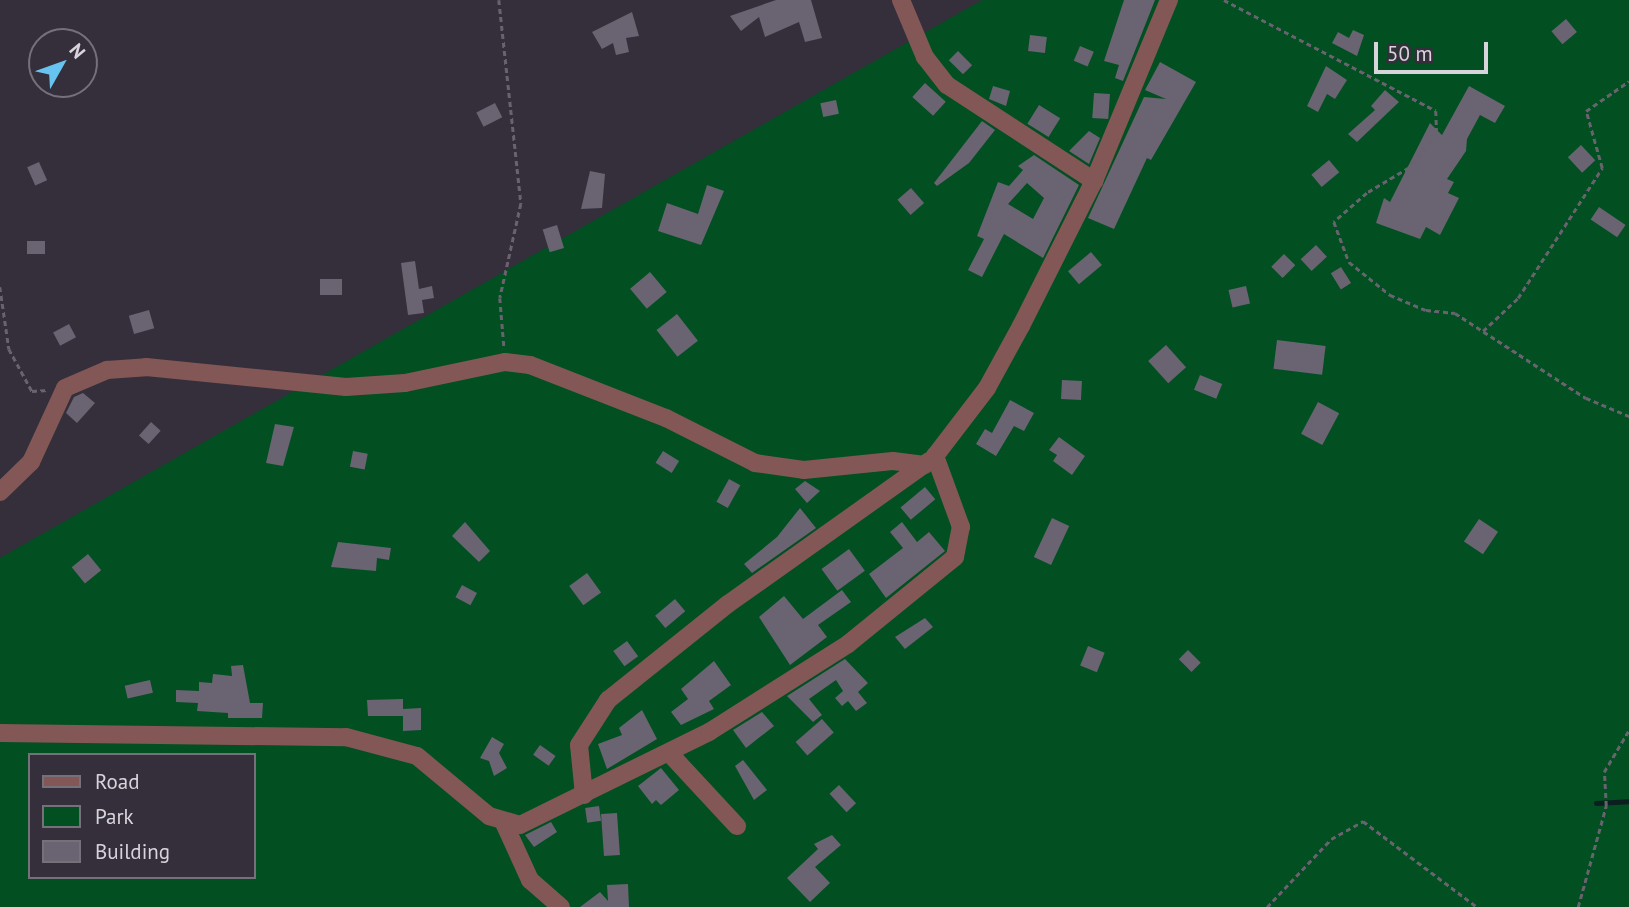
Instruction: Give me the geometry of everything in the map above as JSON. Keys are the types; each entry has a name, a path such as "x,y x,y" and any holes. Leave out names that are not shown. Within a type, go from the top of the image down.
{"street":[{"path":"901,0 925,57 947,85 1094,181"},
{"path":"584,795 579,745 608,700 727,604 930,461 987,388 1094,181 1169,0"},
{"path":"0,492 31,463 65,388 107,370 146,367 346,387 405,383 505,362 530,365 666,418 755,463 804,470 893,461 930,461"},
{"path":"504,823 541,818 671,755 848,644 945,571 960,545 961,527 930,461"},
{"path":"0,733 346,737 416,756 504,823 530,880 561,907"},
{"path":"671,755 737,826"}],"path":[{"path":"499,0 522,204 500,298 505,362"},
{"path":"1224,0 1436,111 1437,134 1409,168 1367,193 1334,222 1349,262 1390,295 1426,310 1455,313 1586,398 1629,416"},
{"path":"1483,331 1518,298 1602,168 1586,111 1629,81"},
{"path":"0,287 9,349 32,391 65,388"},
{"path":"1578,907 1606,806 1604,772 1629,730"},
{"path":"1267,907 1331,839 1363,821 1477,907"}],"green space":[{"path":"982,0 1629,0 1629,907 0,907 0,558"}],"building":[{"path":"776,0 811,0 822,38 805,42 799,22 765,37 759,17 741,31 730,16"},
{"path":"1124,0 1155,0 1123,81 1115,78 1119,65 1104,61"},
{"path":"632,12 639,36 626,38 629,52 616,55 613,43 602,49 592,32"},
{"path":"1566,19 1577,32 1562,44 1551,31"},
{"path":"1353,30 1364,35 1357,56 1332,43 1338,32 1349,38"},
{"path":"1030,35 1047,37 1045,53 1028,51"},
{"path":"1080,46 1094,52 1088,67 1074,61"},
{"path":"958,51 972,65 963,74 949,60"},
{"path":"1160,62 1196,82 1151,160 1147,158 1114,229 1088,218 1144,97 1166,99 1145,90"},
{"path":"1326,66 1347,80 1335,99 1327,94 1318,112 1307,106"},
{"path":"925,83 946,102 933,116 912,97"},
{"path":"993,86 1010,91 1006,106 989,99"},
{"path":"1469,86 1505,106 1495,123 1480,115 1467,139 1466,151 1447,179 1454,182 1448,193 1459,198 1440,235 1426,227 1420,239 1376,223 1384,198 1390,202 1430,123 1442,135"},
{"path":"1385,90 1399,102 1357,142 1348,134 1375,110 1371,106"},
{"path":"1094,93 1110,94 1108,119 1092,118"},
{"path":"836,100 839,114 823,117 820,103"},
{"path":"495,103 502,117 484,127 476,113"},
{"path":"1039,105 1060,118 1049,137 1027,124"},
{"path":"982,121 995,130 969,163 937,186 934,183"},
{"path":"1089,131 1100,138 1089,164 1069,151"},
{"path":"1581,145 1595,160 1582,173 1568,157"},
{"path":"1034,155 1079,185 1043,258 1004,234 982,277 968,270 984,239 977,236 998,182 1009,186 1023,170 1018,166","holes":["1027,183 1044,198 1033,219 1008,204"]},
{"path":"1329,160 1339,172 1322,187 1311,175"},
{"path":"39,162 47,180 35,186 27,167"},
{"path":"590,171 605,174 602,208 581,209"},
{"path":"707,185 724,191 701,245 658,231 667,203 698,214"},
{"path":"911,188 924,203 911,215 897,200"},
{"path":"1599,207 1626,225 1617,237 1591,219"},
{"path":"557,225 564,248 550,252 543,229"},
{"path":"27,241 45,241 45,254 27,254"},
{"path":"1316,245 1327,257 1312,271 1301,259"},
{"path":"1091,252 1102,265 1079,284 1068,271"},
{"path":"1284,254 1295,265 1283,278 1271,267"},
{"path":"415,261 419,289 432,286 434,298 422,300 424,313 408,315 401,263"},
{"path":"1341,267 1351,283 1341,289 1331,273"},
{"path":"650,272 667,292 647,309 630,289"},
{"path":"320,279 342,279 342,295 320,295"},
{"path":"1246,286 1250,304 1233,308 1228,290"},
{"path":"149,310 154,328 134,334 129,316"},
{"path":"677,314 698,341 677,357 657,330"},
{"path":"69,324 76,337 60,346 53,332"},
{"path":"1277,340 1326,346 1322,375 1273,369"},
{"path":"1166,345 1186,367 1168,383 1148,361"},
{"path":"1200,375 1222,384 1216,399 1194,390"},
{"path":"1062,380 1082,381 1081,400 1061,399"},
{"path":"83,393 95,403 77,423 66,413 74,397"},
{"path":"1010,400 1034,413 1024,431 1014,426 996,456 976,444 985,429 992,433"},
{"path":"1318,402 1339,413 1322,445 1301,434"},
{"path":"151,422 161,431 149,444 139,435"},
{"path":"275,424 294,427 283,466 266,463"},
{"path":"1059,437 1085,456 1072,475 1053,461 1057,455 1049,450"},
{"path":"353,451 368,454 365,470 350,467"},
{"path":"663,451 679,461 672,473 656,463"},
{"path":"729,479 740,485 728,508 716,502"},
{"path":"805,481 820,491 807,503 795,489"},
{"path":"925,487 935,499 911,520 900,508"},
{"path":"800,508 816,528 752,573 744,564 777,537"},
{"path":"1052,518 1069,526 1051,565 1034,557"},
{"path":"1479,519 1498,532 1483,554 1464,541"},
{"path":"465,522 490,551 479,562 452,536"},
{"path":"902,522 917,542 929,532 945,551 886,598 869,574 903,548 890,532"},
{"path":"338,542 391,548 389,560 377,558 376,571 331,567"},
{"path":"849,549 865,571 837,591 821,569"},
{"path":"88,554 101,570 85,584 72,567"},
{"path":"587,573 601,592 583,605 569,586"},
{"path":"462,585 477,593 470,605 455,597"},
{"path":"842,590 851,602 818,625 827,637 790,665 759,617 784,596 803,619"},
{"path":"675,599 685,611 665,628 655,616"},
{"path":"925,618 933,627 905,649 895,637"},
{"path":"627,641 638,656 624,666 613,651"},
{"path":"1088,646 1105,653 1097,672 1080,665"},
{"path":"1188,650 1201,663 1192,672 1179,659"},
{"path":"845,659 868,683 858,692 867,703 856,711 848,701 842,706 835,698 843,691 836,680 809,699 822,715 813,722 787,696"},
{"path":"714,661 731,685 709,701 714,709 681,725 671,712 688,699 681,689"},
{"path":"243,665 250,703 263,703 262,718 228,718 228,713 197,711 198,703 176,702 176,690 199,691 199,682 212,683 213,674 232,676 231,666"},
{"path":"150,680 153,693 128,699 125,686"},
{"path":"403,699 403,709 421,708 421,730 403,731 403,716 368,716 367,700"},
{"path":"642,710 657,739 607,769 598,744 622,735 619,728"},
{"path":"762,712 774,726 746,748 733,730"},
{"path":"822,719 834,733 807,756 796,742"},
{"path":"492,737 504,744 499,753 507,768 494,776 489,761 480,758"},
{"path":"540,745 556,756 549,766 533,755"},
{"path":"743,760 767,790 754,800 735,766"},
{"path":"661,768 679,790 661,805 656,800 652,804 638,786"},
{"path":"839,785 856,803 847,812 829,794"},
{"path":"599,806 601,821 587,823 585,808"},
{"path":"617,813 620,855 604,856 601,814"},
{"path":"551,822 557,832 534,847 525,835"},
{"path":"832,835 841,845 815,867 830,883 810,902 787,878 818,849 814,844"},
{"path":"628,884 629,907 580,907 600,892 608,901 607,885"}],"waterway":[{"path":"1596,803 1629,801"}]}
